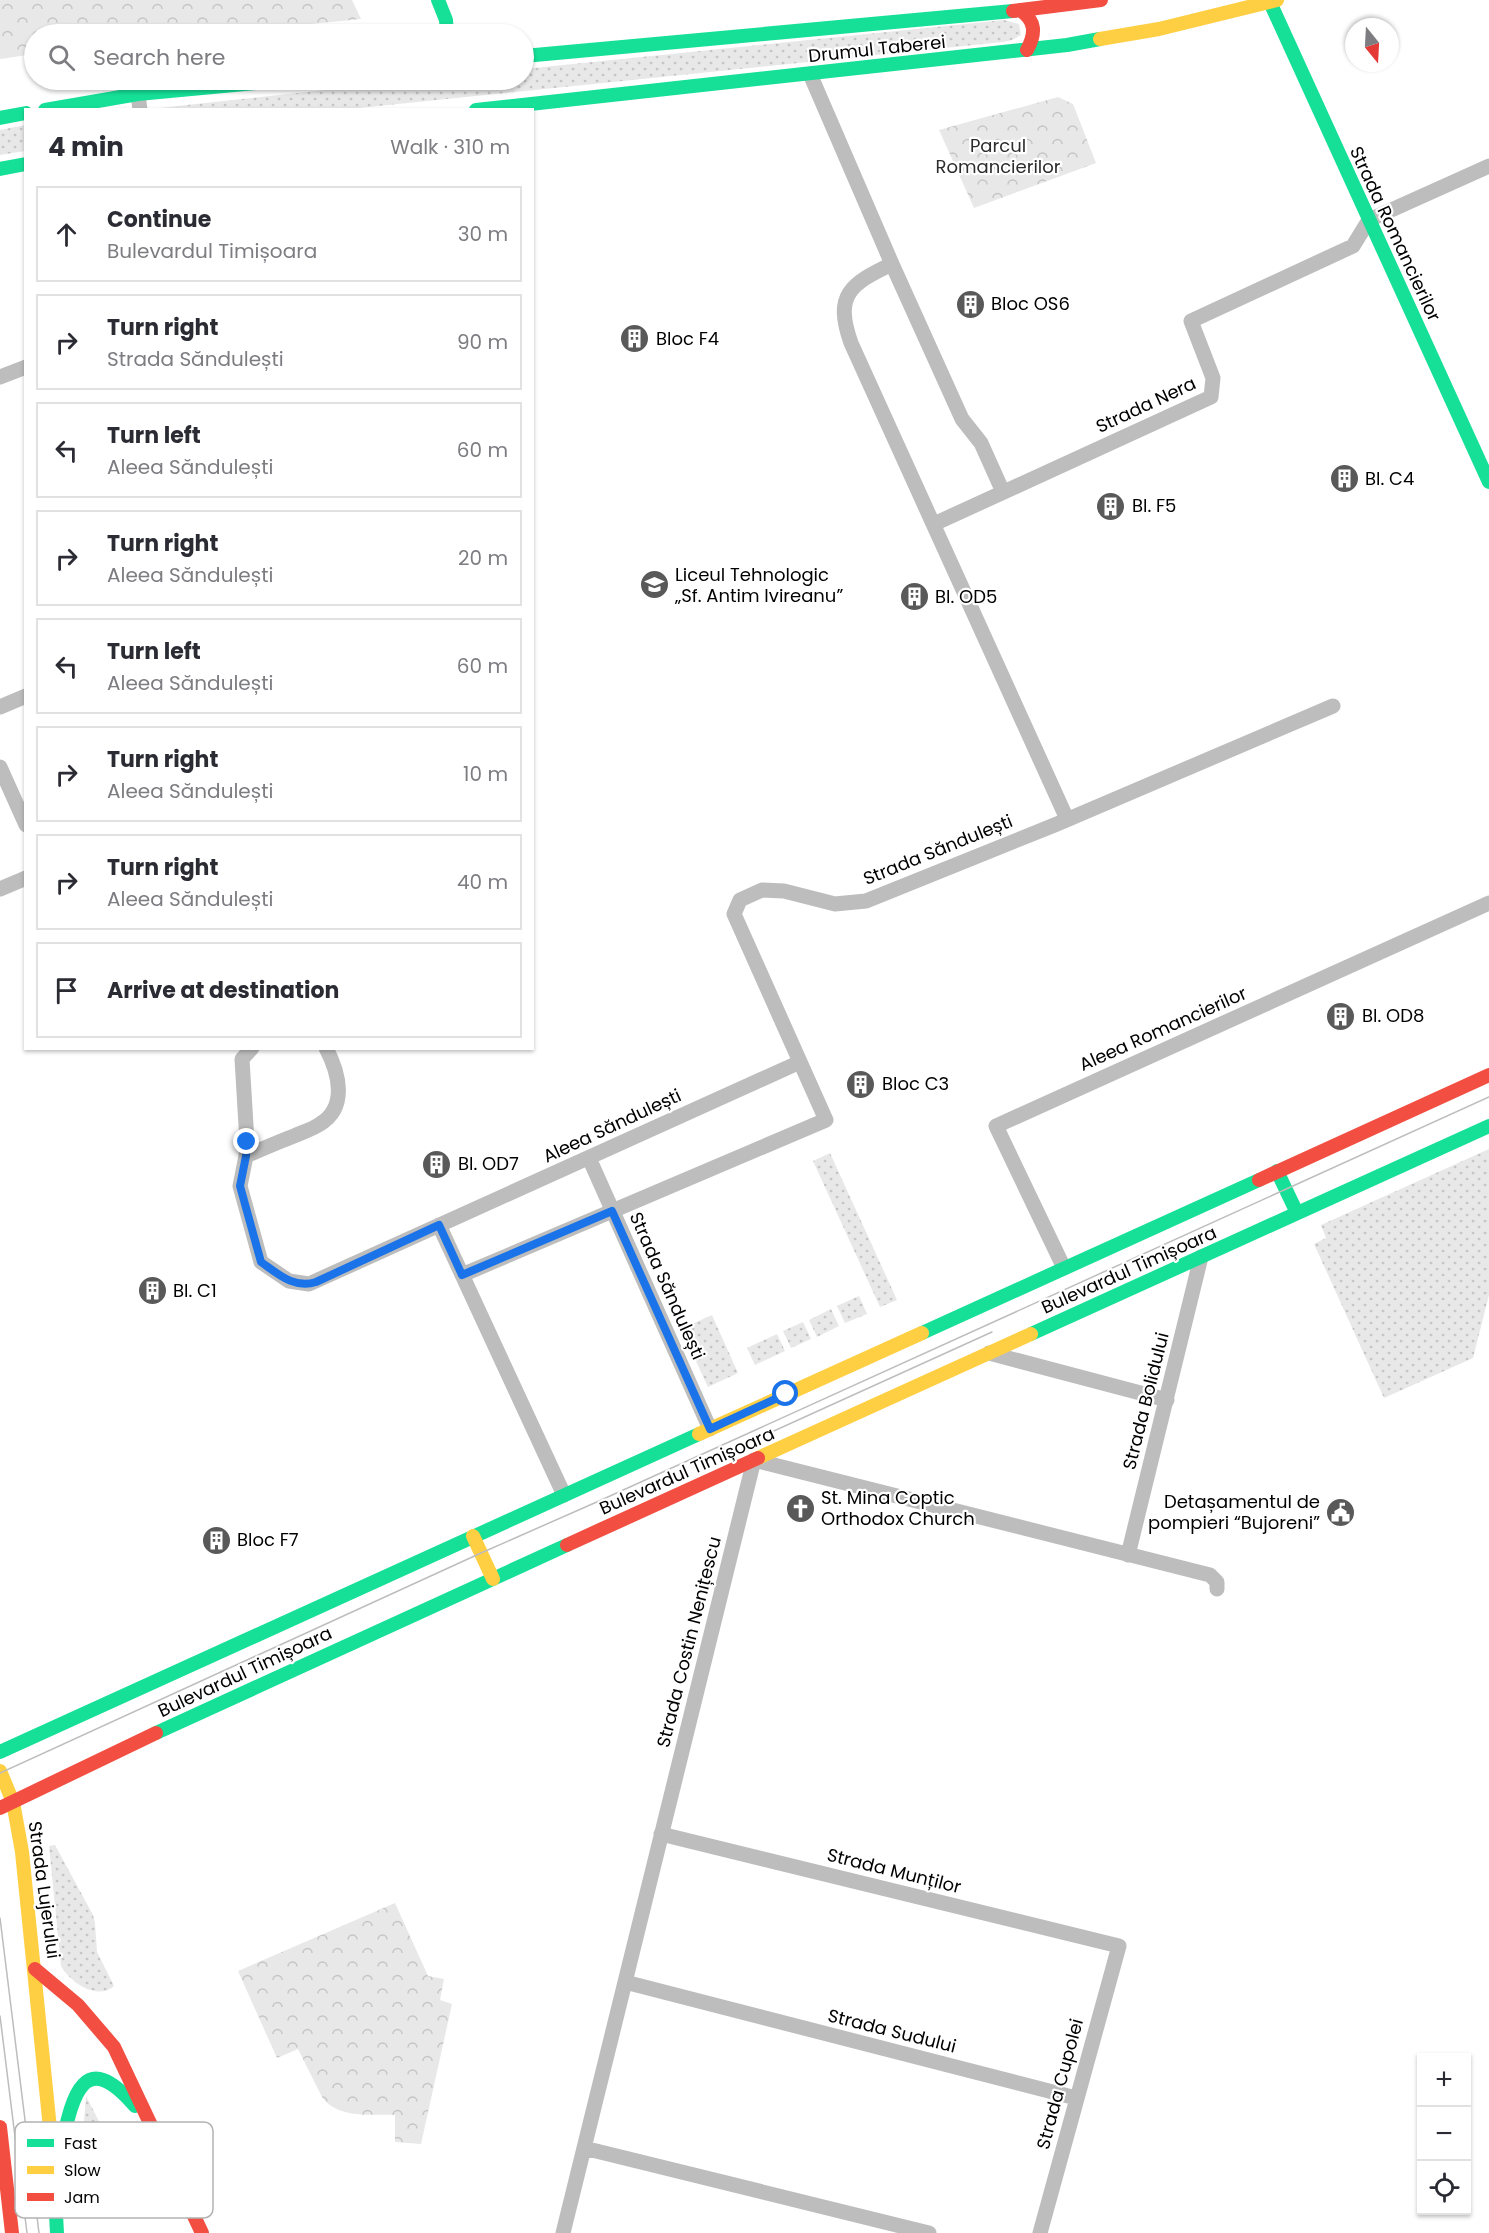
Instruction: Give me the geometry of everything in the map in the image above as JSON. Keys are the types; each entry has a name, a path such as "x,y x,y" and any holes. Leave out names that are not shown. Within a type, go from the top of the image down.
{"main road":[{"path":"438,0 446,24"},
{"name":"Drumul Taberei","path":"534,55 1020,10 1101,0"},
{"name":"Drumul Taberei","path":"495,108 1067,45 1159,29 1272,1"},
{"name":"Strada Romancierilor","path":"1272,1 1489,482"},
{"path":"1020,10 1033,22 1035,33 1028,50"},
{"path":"68,108 139,102 220,90"},
{"path":"0,118 24,113"},
{"path":"0,169 24,164"},
{"name":"Bulevardul Timișoara","path":"0,1752 1489,1075"},
{"name":"Bulevardul Timișoara","path":"6,1805 210,1707 1489,1126"},
{"path":"1277,1171 1297,1213"},
{"path":"473,1536 493,1579"},
{"name":"Strada Lujerului","path":"0,1771 6,1805 22,1852 35,1969 59,1988 105,2034 121,2062 148,2122"},
{"path":"35,1969 50,2122"},
{"name":"Strada Lujerului","path":"68,2122 73,2103 82,2084 92,2079 104,2079 114,2084 148,2122"},
{"path":"0,2127 12,2233"},
{"path":"56,2218 57,2233"},
{"name":"Strada Lujerului","path":"195,2218 202,2233"}],"street":[{"path":"810,74 962,419 981,443 1003,492"},
{"path":"1369,220 1489,166"},
{"name":"Strada Nera","path":"934,524 1211,397 1213,378 1191,321 1353,246 1369,220"},
{"path":"892,264 855,284 848,295 843,312 851,343 1067,819"},
{"path":"0,377 24,368"},
{"path":"0,707 24,697"},
{"name":"Strada Săndulești","path":"612,1211 826,1120 734,914 740,900 762,890 784,891 835,904 866,901 1333,706"},
{"path":"0,767 24,821"},
{"path":"0,889 24,879"},
{"name":"Aleea Romancierilor","path":"1064,1268 996,1126 1489,903"},
{"name":"Aleea Săndulești","path":"250,1050 242,1059 241,1072 246,1156 240,1186 261,1262 288,1281 309,1284 800,1062"},
{"path":"246,1156 320,1125 332,1115 339,1102 339,1090 335,1065 327,1050"},
{"name":"Strada Săndulești","path":"589,1158 710,1429"},
{"path":"462,1275 612,1211"},
{"path":"439,1225 564,1495"},
{"name":"Strada Bolidului","path":"1128,1555 1201,1257"},
{"path":"989,1353 1167,1400"},
{"path":"754,1460 1210,1575 1217,1582 1216,1589"},
{"name":"Strada Costin Nenițescu","path":"563,2233 754,1460"},
{"name":"Strada Munților","path":"661,1834 1119,1946"},
{"name":"Strada Cupolei","path":"1040,2233 1119,1946"},
{"name":"Strada Sudului","path":"624,1982 1076,2098"},
{"path":"584,2148 929,2233"}],"green space":[{"path":"0,0 352,0 361,19 312,24 24,24 24,55 0,59"},
{"path":"1004,20 1019,24 1021,35 1003,42 359,108 159,108 325,90 534,90 534,68"},
{"name":"Parcul Romancierilor","path":"1058,97 1073,104 1096,163 974,208 939,130"},
{"path":"24,125 24,151 0,155 0,130"},
{"path":"1489,1149 1489,1295 1473,1358 1384,1398 1314,1244 1326,1238 1321,1225"},
{"path":"830,1153 897,1300 880,1307 813,1161"},
{"path":"859,1296 867,1314 845,1323 837,1306"},
{"path":"831,1309 839,1326 817,1337 809,1320"},
{"path":"712,1315 738,1373 708,1387 681,1329"},
{"path":"803,1322 811,1339 791,1348 783,1331"},
{"path":"777,1334 785,1351 755,1365 747,1348"},
{"path":"55,1845 93,1915 97,1952 114,1986 107,1990 84,1988 61,1966 49,1846"},
{"path":"395,1903 428,1976 444,1979 440,2000 452,2004 421,2144 395,2142 395,2115 355,2114 329,2104 322,2097 298,2049 277,2058 238,1971"},
{"path":"86,2096 99,2122 84,2122"}],"tram line":[{"path":"0,1773 1489,1097"},
{"path":"743,1445 992,1332"},
{"path":"0,1918 25,2122"},
{"path":"0,2016 15,2137"},
{"path":"25,2218 27,2233"},
{"path":"37,2218 39,2233"}],"traffic: fast":[{"path":"438,0 446,24"},
{"path":"1269,0 1489,482"},
{"path":"534,55 1013,11"},
{"path":"494,108 1067,45 1100,39"},
{"path":"57,108 138,94 181,90"},
{"path":"0,118 24,113"},
{"path":"0,169 24,164"},
{"path":"1031,1334 1489,1126"},
{"path":"1277,1171 1297,1213"},
{"path":"922,1333 1259,1180"},
{"path":"0,1752 699,1434"},
{"path":"156,1733 567,1545"},
{"path":"67,2122 79,2090 88,2081 100,2079 115,2087 135,2106"},
{"path":"56,2218 57,2233"}],"traffic: slow":[{"path":"1100,39 1159,29 1277,0"},
{"path":"699,1434 922,1333"},
{"path":"758,1458 1031,1334"},
{"path":"473,1536 493,1579"},
{"path":"0,1771 13,1802 22,1852 49,2122"}],"traffic: jam":[{"path":"1013,11 1101,0"},
{"path":"1020,10 1029,18 1033,28 1027,50"},
{"path":"1259,1180 1489,1075"},
{"path":"567,1545 758,1458"},
{"path":"0,1808 156,1733"},
{"path":"35,1969 78,2005 114,2047 149,2122"},
{"path":"0,2127 12,2233"},
{"path":"195,2218 202,2233"}],"place":[{"name":"Bloc OS6","path":"970,304"},
{"name":"Bloc F4","path":"635,339"},
{"name":"Bl. C4","path":"1344,479"},
{"name":"Bl. F5","path":"1111,506"},
{"name":"Liceul Tehnologic „Sf. Antim Ivireanu”","path":"654,585"},
{"name":"Bl. OD5","path":"914,597"},
{"name":"Bl. OD8","path":"1341,1016"},
{"name":"Bloc C3","path":"861,1084"},
{"name":"Bl. OD7","path":"437,1164"},
{"name":"Bl. C1","path":"152,1291"},
{"name":"St. Mina Coptic Orthodox Church","path":"800,1508"},
{"name":"Detașamentul de pompieri “Bujoreni”","path":"1341,1512"},
{"name":"Bloc F7","path":"216,1540"}],"route":[{"path":"247,1142 240,1186 261,1262 288,1281 298,1284 316,1282 439,1225 462,1275 612,1211 710,1429 786,1394"}]}
